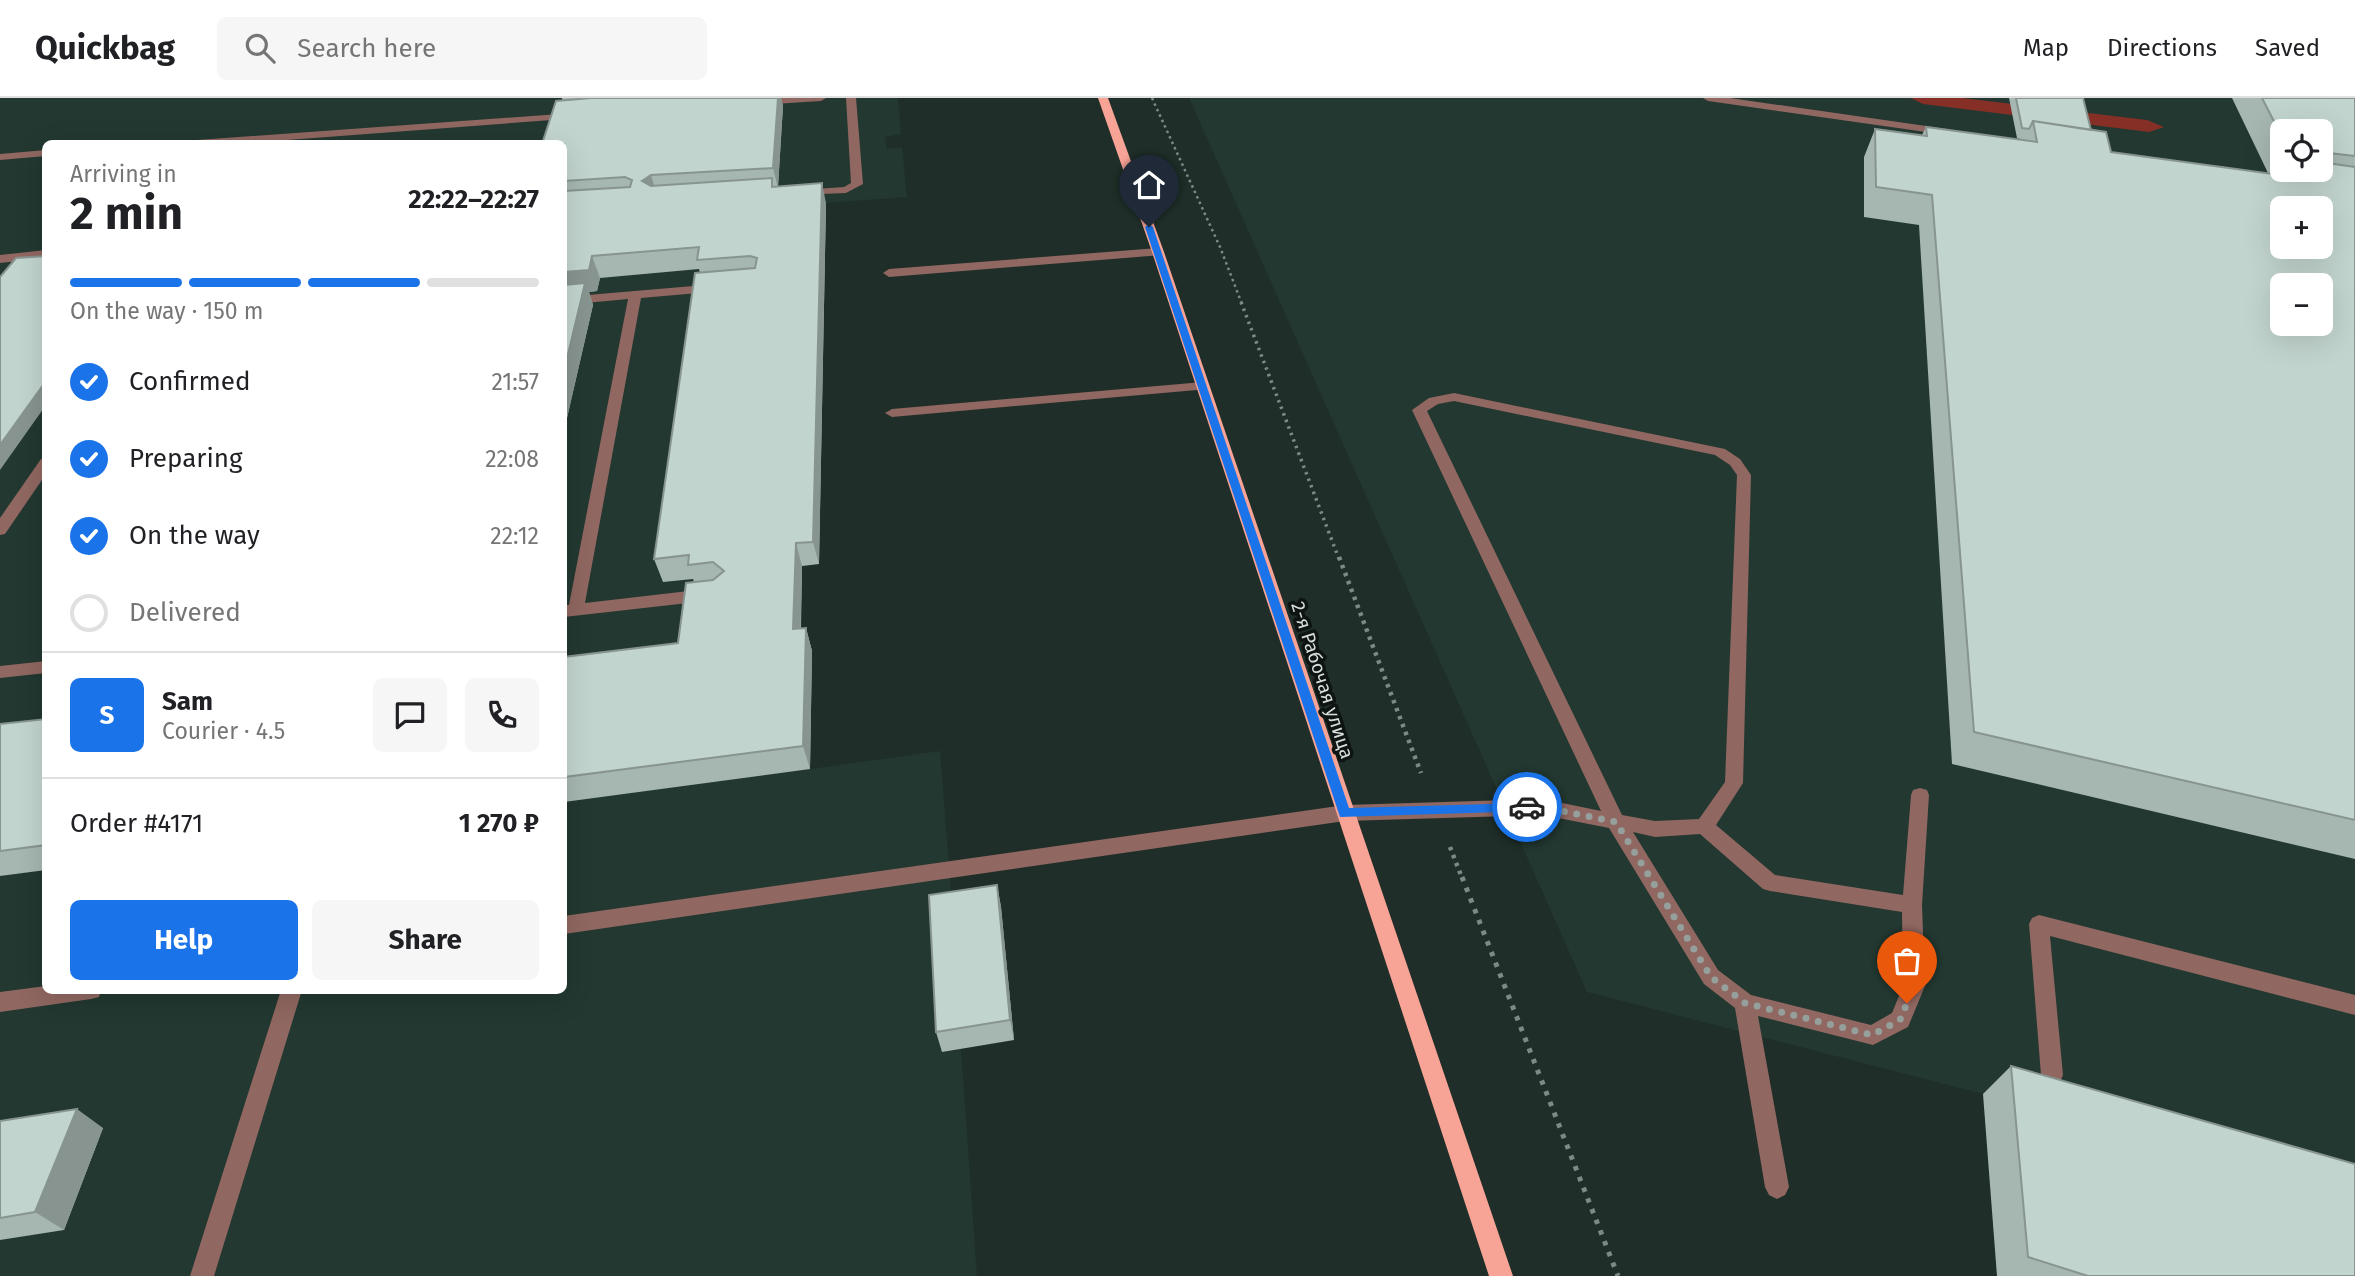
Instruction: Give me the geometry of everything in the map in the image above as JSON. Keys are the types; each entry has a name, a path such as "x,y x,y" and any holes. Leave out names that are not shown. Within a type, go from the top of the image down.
{"main road":[{"name":"2-я Рабочая улица","path":"1103,98 1158,252 1501,1276"}],"lane":[{"path":"752,103 821,98"},
{"path":"792,193 846,190 857,184 851,98"},
{"path":"1708,98 1787,103 1962,134"},
{"path":"238,140 592,114"},
{"path":"0,156 42,153"},
{"path":"889,273 1158,252"},
{"path":"0,259 42,254"},
{"path":"567,301 729,287"},
{"path":"635,295 570,610 722,594"},
{"path":"892,414 1203,386"},
{"path":"1704,825 1734,782 1744,475 1735,462 1720,452 1454,397 1434,401 1419,410 1616,822 1711,977 1745,1003 1872,1035 1900,1020 1914,986 1912,905 1920,795"},
{"path":"0,530 42,468"},
{"path":"0,672 42,667"},
{"path":"567,925 1345,813 1542,807 1655,829 1704,825 1770,884 1912,905"},
{"path":"2052,1075 2039,924 2355,1005"},
{"path":"0,1002 60,994"},
{"path":"202,1276 291,994"},
{"path":"1745,1003 1777,1187"}],"path":[{"path":"1152,98 1220,247 1435,810 1618,1276"}],"shaded area":[{"path":"0,98 898,98 901,134 885,137 887,149 902,147 907,197 826,203 825,258 808,260 819,564 802,567 800,652 812,651 810,769 940,751 953,914 942,1052 961,1049 977,1276 0,1276"},
{"path":"1189,98 2355,98 2355,1276 1997,1276 1983,1094 1587,992"},
{"path":"1911,98 1962,98 2147,120 2164,127 2149,132 1923,104"}],"building":[{"path":"591,98 778,98 773,168 651,175 642,181 651,186 772,178 772,187 822,183 813,542 796,543 793,629 806,628 803,746 567,777 567,657 678,643 686,583 713,580 724,571 713,562 688,565 689,555 654,559 695,273 755,268 757,258 750,256 697,260 699,247 592,256 589,270 567,272 567,191 630,187 632,180 625,177 567,181 567,140 543,140 556,101"},
{"path":"2016,98 2083,98 2091,130 2033,121 2029,129 2022,128"},
{"path":"2262,98 2355,98 2355,156 2333,153 2333,119 2273,119"},
{"path":"2033,121 2106,132 2111,152 2270,174 2270,182 2333,182 2333,164 2355,167 2355,820 1974,732 1932,195 1876,187 1875,129 1927,136 1926,127 2037,142"},
{"path":"42,256 42,387 0,445 0,277 16,258"},
{"path":"585,283 567,358 567,285"},
{"path":"42,719 42,846 0,851 0,724"},
{"path":"997,885 1010,1020 936,1032 929,895"},
{"path":"2011,1066 2355,1164 2355,1276 2088,1276 2028,1257"},
{"path":"77,1109 35,1212 0,1218 0,1121"}],"way so far":[{"path":"1527,807 1542,807 1616,822 1711,977 1745,1003 1872,1035 1900,1020 1907,1003"}],"route":[{"path":"1149,227 1345,813 1527,807"}]}
